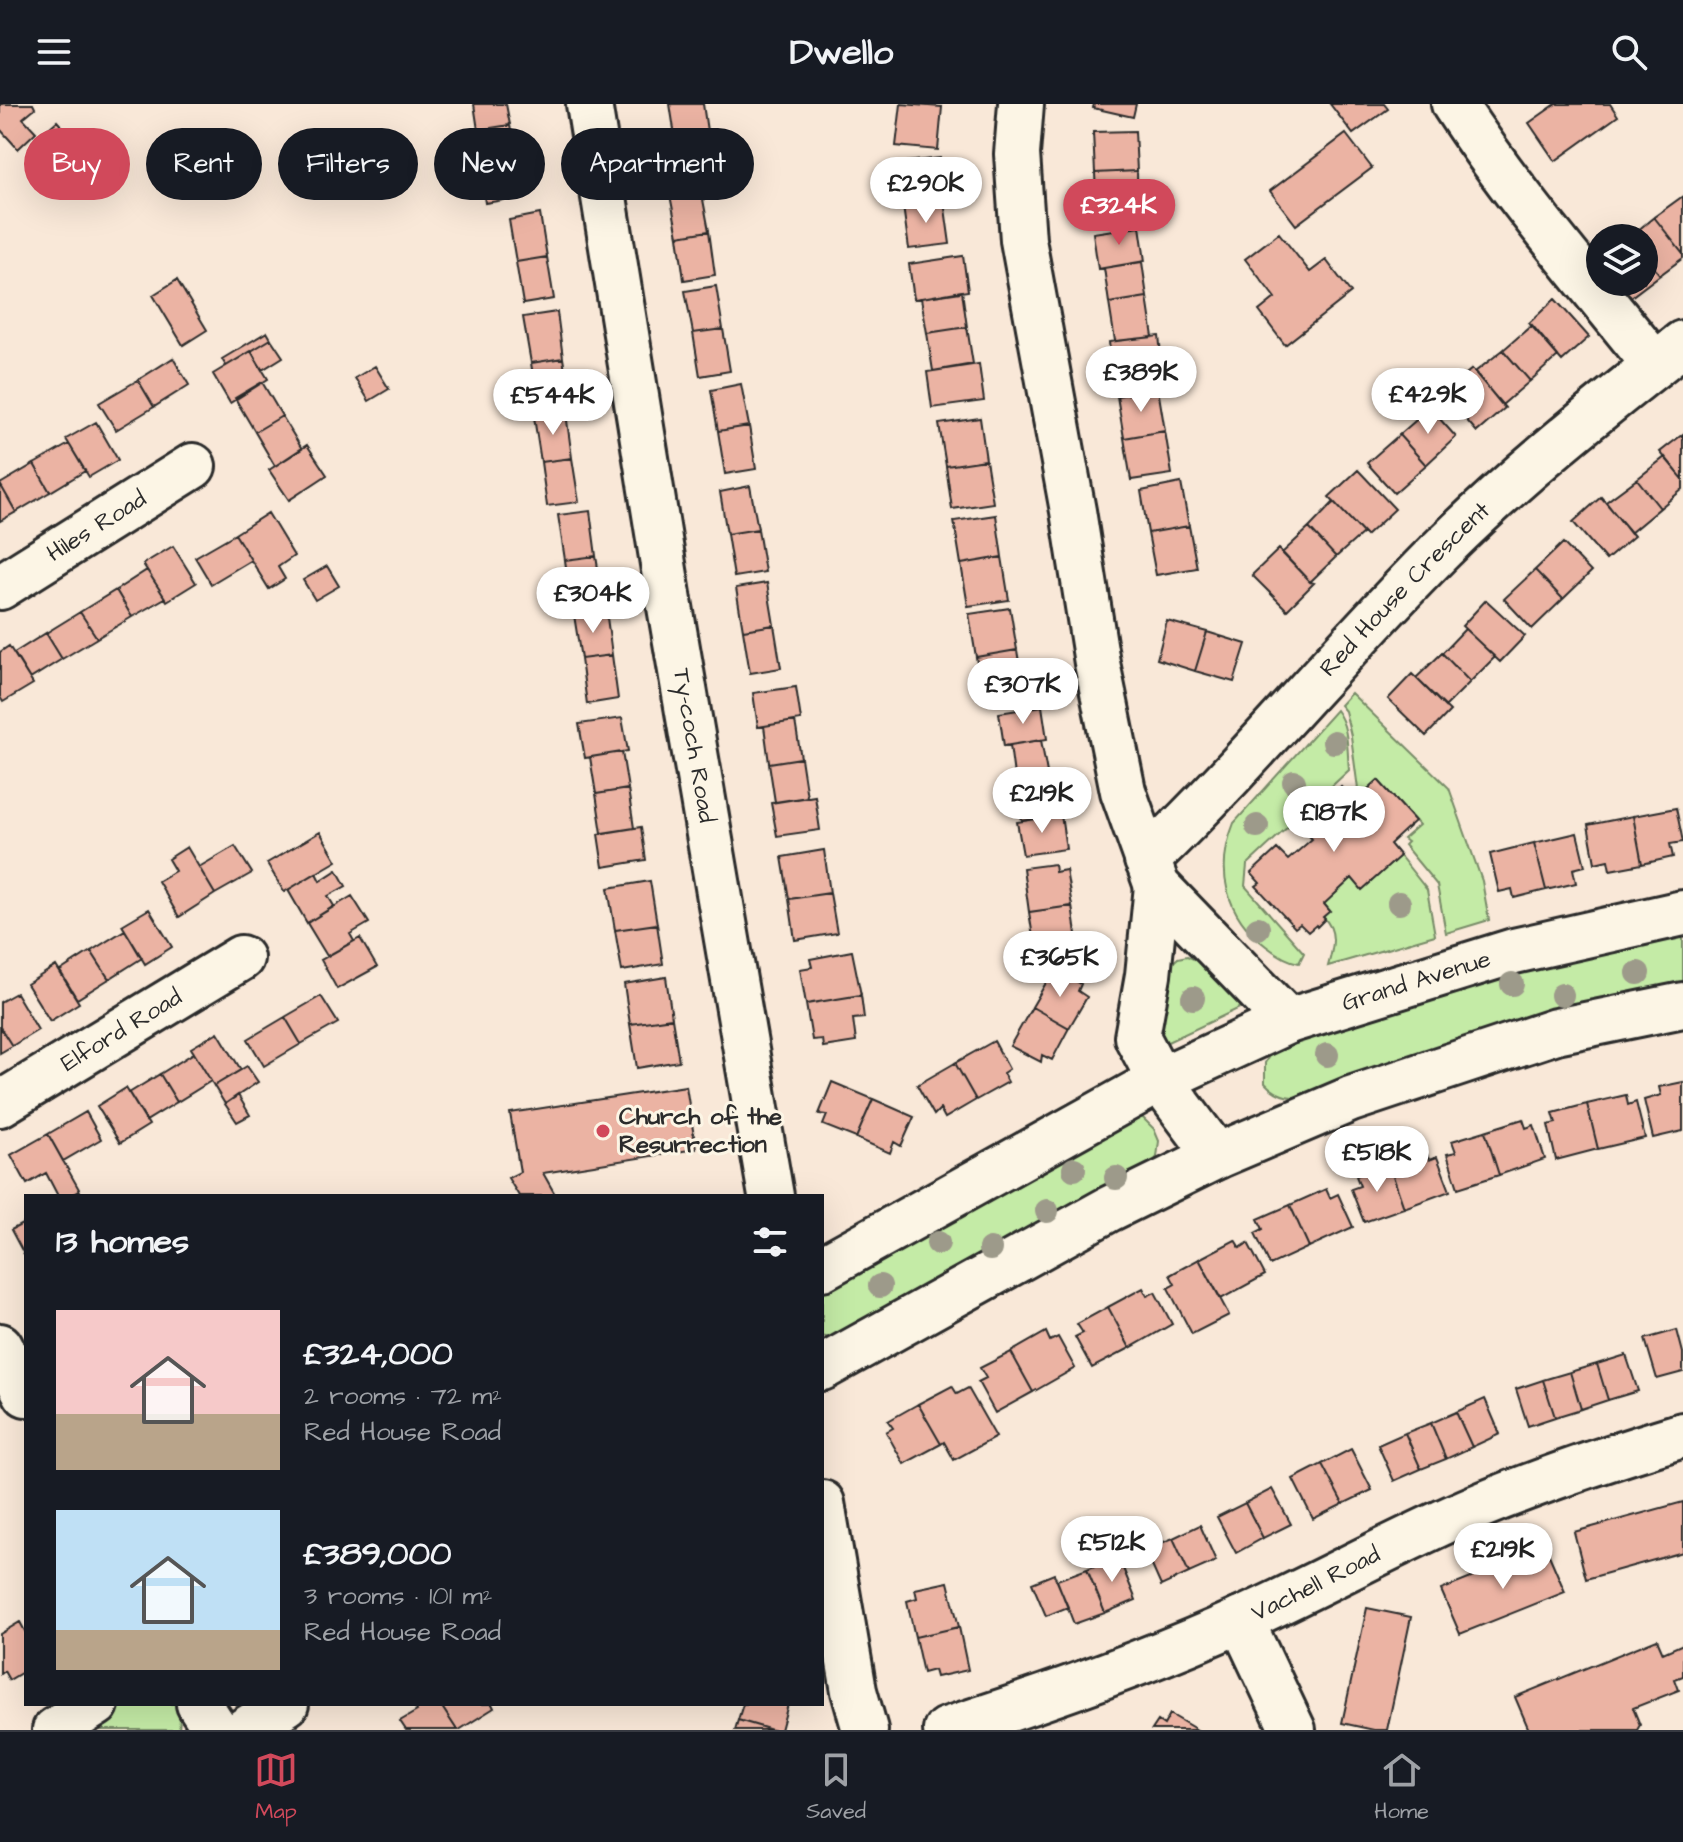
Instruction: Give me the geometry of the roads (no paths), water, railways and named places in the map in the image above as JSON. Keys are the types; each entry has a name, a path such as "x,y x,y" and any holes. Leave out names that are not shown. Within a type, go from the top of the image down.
{"street":[{"name":"Ty-coch Road","path":"589,104 669,601 771,1194"},
{"path":"1021,104 1017,154 1023,240 1073,511 1097,663 1123,791 1152,873 1148,975 1137,1037 1160,1080 1217,1156"},
{"path":"1454,104 1514,188 1669,354"},
{"name":"Red House Crescent","path":"1152,873 1198,812 1355,638 1445,546 1559,442 1669,354"},
{"name":"Hiles Road","path":"0,587 193,466"},
{"path":"1152,873 1288,1021"},
{"name":"Grand Avenue","path":"824,1267 1160,1080 1288,1021 1514,951 1683,913"},
{"name":"Elford Road","path":"0,1104 241,958"},
{"path":"824,1367 1109,1209 1217,1156 1351,1099 1556,1031 1683,1005"},
{"path":"0,1346 24,1390"},
{"name":"Vachell Road","path":"946,1730 1089,1681 1241,1620 1477,1507 1604,1459 1683,1435"},
{"path":"824,1515 854,1691 865,1730"},
{"path":"1241,1620 1293,1730"},
{"path":"55,1730 93,1706"},
{"path":"200,1706 216,1730"},
{"path":"245,1730 283,1706"}],"place":[{"name":"Church of the Resurrection","path":"603,1131"}]}
